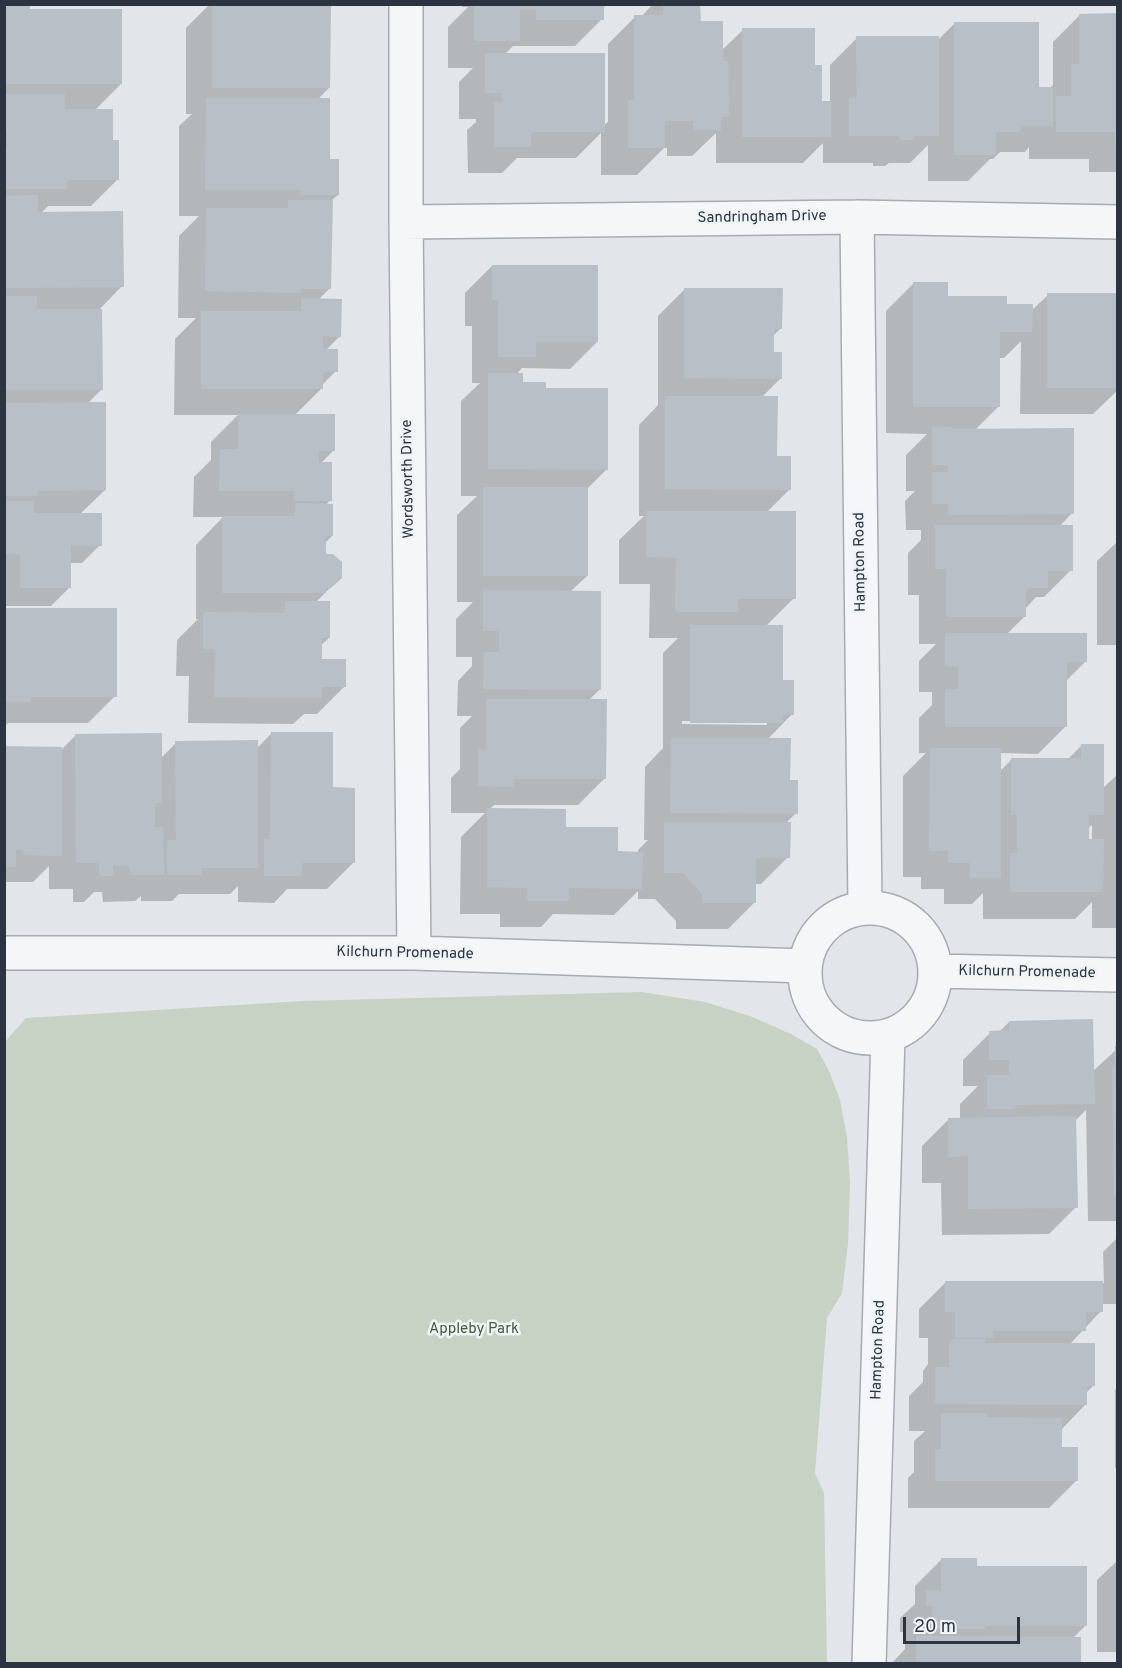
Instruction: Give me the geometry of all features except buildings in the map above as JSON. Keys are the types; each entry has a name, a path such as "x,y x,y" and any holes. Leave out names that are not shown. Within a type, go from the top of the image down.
{"street":[{"name":"Wordsworth Drive","path":"406,4 406,222 414,953"},
{"name":"Sandringham Drive","path":"406,222 857,217 1118,222"},
{"name":"Hampton Road","path":"857,217 865,907"},
{"path":"865,907 888,909 908,918 923,934 933,953 936,971 933,992 924,1012 908,1027 888,1036 849,1035 828,1024 813,1005 806,982 805,966 812,943 827,924 847,911 865,907"},
{"name":"Kilchurn Promenade","path":"4,953 414,953 805,966"},
{"name":"Kilchurn Promenade","path":"936,971 1118,975"},
{"name":"Hampton Road","path":"869,1664 888,1036"}],"green space":[{"name":"Appleby Park","path":"642,992 705,1002 750,1016 791,1034 817,1049 829,1071 840,1100 847,1137 850,1183 848,1244 842,1293 827,1318 815,1473 824,1493 827,1663 5,1663 4,1043 26,1018 303,1001"}]}
